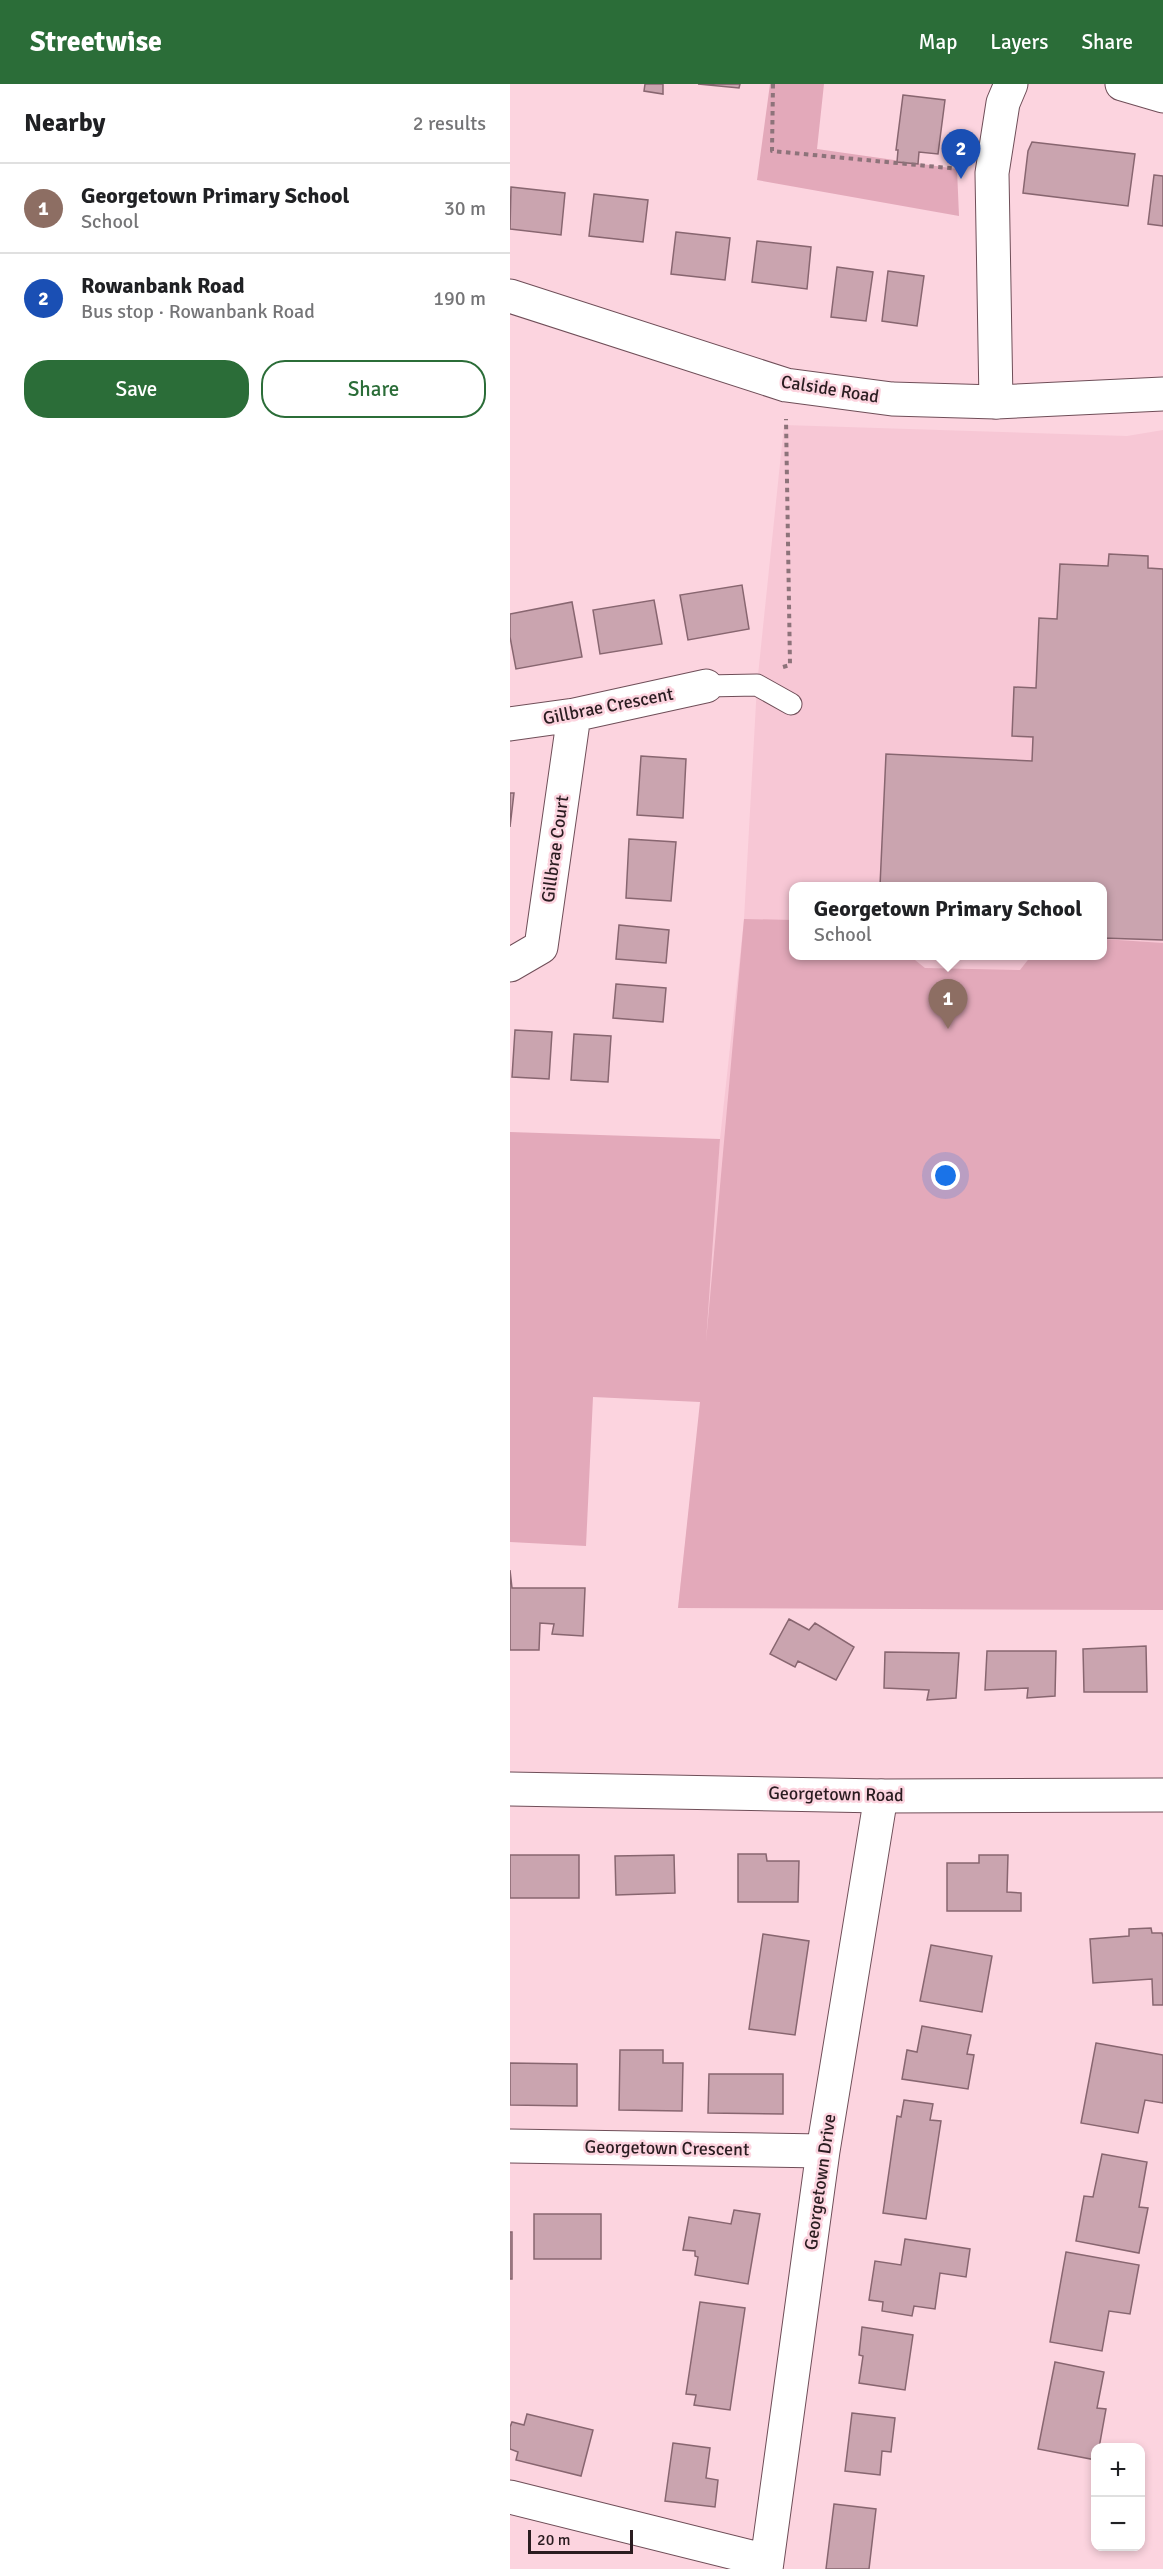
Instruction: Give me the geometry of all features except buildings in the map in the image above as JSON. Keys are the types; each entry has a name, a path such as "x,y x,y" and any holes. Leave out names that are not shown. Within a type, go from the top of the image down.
{"street":[{"path":"996,402 992,173 1003,102 1011,84"},
{"path":"1122,84 1163,96"},
{"name":"Calside Road","path":"510,296 786,385 892,399 996,402 1163,394"},
{"name":"Gillbrae Crescent","path":"510,724 573,715 706,686"},
{"name":"Gillbrae Court","path":"510,965 541,947 573,715"},
{"name":"Georgetown Road","path":"510,1789 881,1796 1163,1795"},
{"name":"Georgetown Drive","path":"767,2565 823,2151 881,1796"},
{"name":"Georgetown Crescent","path":"510,2146 823,2151"},
{"path":"510,2497 767,2565"}],"lane":[{"path":"706,686 757,686 791,704"}],"path":[{"path":"773,84 772,151 992,173"},
{"path":"779,667 790,665 786,385"}],"shaded area":[{"path":"770,84 824,84 817,149 957,169 959,216 757,180"},
{"path":"784,425 1127,436 1163,430 1163,1610 678,1608 701,1402 720,1139 744,919 757,685"},
{"path":"744,919 789,920 789,960 915,960 925,968 1020,970 1028,960 1107,960 1107,939 1163,943 1163,1610 678,1608 700,1402 593,1397 586,1546 510,1542 510,1132 720,1139 706,1342"}],"place":[{"name":"Rowanbank Road","path":"961,179"},
{"name":"Georgetown Primary School","path":"948,1029"}]}
